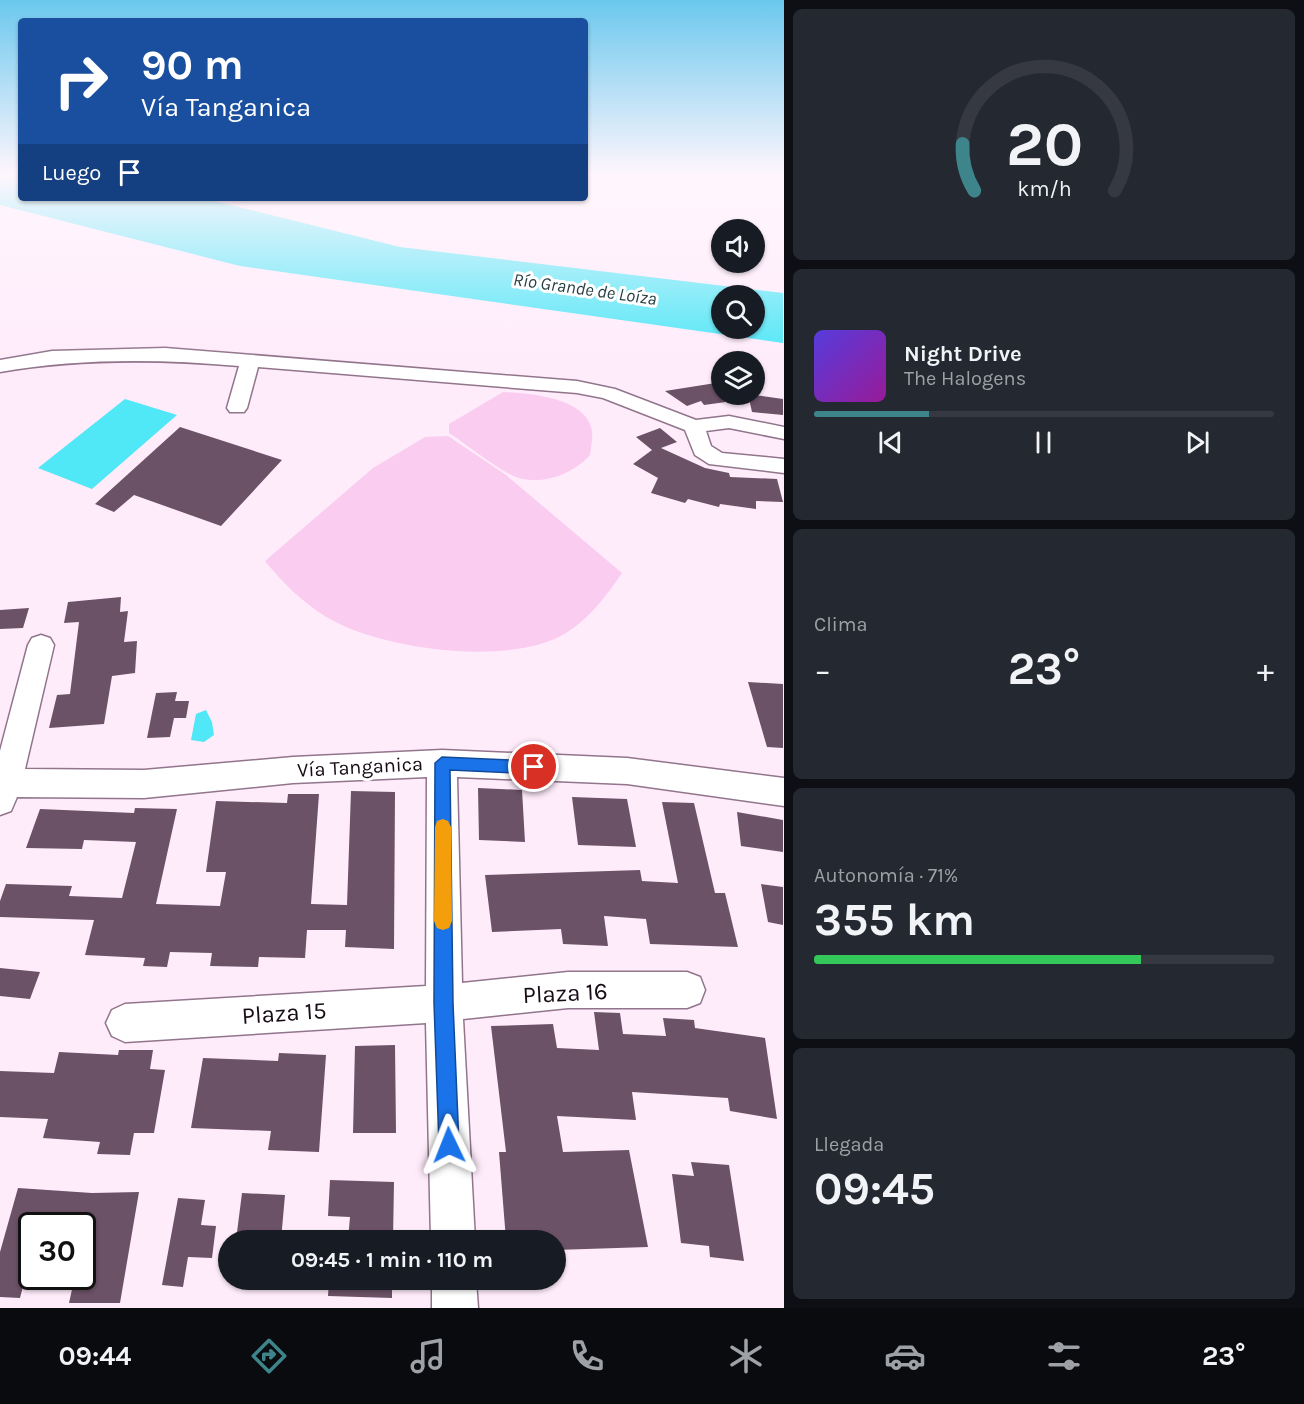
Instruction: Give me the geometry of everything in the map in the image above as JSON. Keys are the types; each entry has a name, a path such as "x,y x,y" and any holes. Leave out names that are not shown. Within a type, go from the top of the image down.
{"street":[{"path":"0,366 52,357 165,354 577,387 608,393 694,426 729,422 783,433"},
{"path":"237,408 250,360"},
{"path":"694,426 702,450 717,459 783,466"},
{"path":"4,792 41,645"},
{"path":"442,763 444,1003 453,1230"},
{"name":"Vía Tanganica","path":"4,792 144,784 293,770 442,763 627,771 783,792"},
{"name":"Plaza 16","path":"444,1003 568,990 687,990"},
{"name":"Plaza 15","path":"125,1023 444,1003"},
{"path":"454,1290 455,1308"}],"shaded area":[{"path":"503,392 553,399 577,409 586,417 592,430 590,455 575,468 558,476 529,480 504,471 449,433 449,424"},
{"path":"448,436 506,475 622,573 590,613 566,633 542,643 514,650 481,652 413,646 380,639 352,629 318,612 279,578 265,561 373,468 425,437"}],"water":[{"name":"Río Grande de Loíza","path":"118,235 352,235 400,247 716,285 711,285 711,333 240,266"},
{"path":"765,291 783,293 783,343 755,339 765,339"},
{"path":"125,399 177,415 92,489 38,468"},
{"path":"206,710 212,722 214,735 204,742 191,740 196,714"}],"building":[{"path":"711,384 711,404 704,405 701,401 687,406 665,391"},
{"path":"765,396 783,399 783,415 752,412 750,405 765,405"},
{"path":"180,427 282,460 221,526 134,495 114,512 95,504"},
{"path":"660,428 677,442 661,448 705,468 729,473 730,477 777,479 783,502 756,501 756,509 720,504 719,507 688,499 685,503 651,493 658,478 633,464 652,450 636,437"},
{"path":"121,597 120,612 128,611 124,642 137,641 135,673 112,676 104,724 49,728 57,695 70,694 79,622 64,623 68,602"},
{"path":"29,608 23,628 0,629 0,610"},
{"path":"748,682 783,684 783,748 767,747"},
{"path":"177,692 175,701 189,701 186,718 174,718 170,737 147,738 156,693"},
{"path":"478,788 522,790 525,842 479,840"},
{"path":"351,791 395,792 394,949 345,947 346,930 307,930 305,958 259,957 258,967 210,966 212,953 170,952 167,967 143,966 145,958 85,955 94,920 0,917 0,901 6,884 72,886 69,896 122,898 136,842 84,840 82,849 26,848 40,809 134,813 135,808 177,809 156,904 220,906 226,872 206,872 216,801 287,803 288,794 319,794 311,904 347,905"},
{"path":"572,797 627,799 636,847 578,845"},
{"path":"662,802 694,803 715,893 725,893 738,947 650,944 646,919 604,916 608,946 563,944 561,929 492,932 485,875 640,870 642,881 678,883"},
{"path":"737,812 783,820 783,852 741,846"},
{"path":"761,884 783,887 783,925 768,922"},
{"path":"0,968 40,972 30,999 0,996"},
{"path":"594,1012 620,1013 623,1034 666,1036 663,1018 694,1020 695,1028 765,1038 777,1119 730,1111 728,1098 632,1092 636,1120 557,1116 563,1152 629,1150 648,1247 566,1250 566,1230 505,1230 499,1152 506,1152 491,1026 553,1024 557,1048 599,1050"},
{"path":"395,1045 396,1133 353,1133 355,1046"},
{"path":"119,1050 153,1050 150,1069 165,1070 154,1133 134,1133 130,1155 97,1154 100,1142 43,1138 48,1119 0,1117 0,1071 54,1073 59,1052 118,1055"},
{"path":"279,1053 326,1055 319,1152 268,1150 271,1131 191,1128 203,1058 278,1061"},
{"path":"691,1162 729,1165 744,1261 710,1257 709,1246 681,1243 672,1174 694,1176"},
{"path":"330,1180 394,1182 393,1230 349,1230 350,1217 328,1216"},
{"path":"18,1188 92,1193 139,1192 120,1303 69,1303 72,1290 96,1290 96,1212 18,1212 18,1290 22,1290 20,1298 0,1297 0,1252"},
{"path":"242,1193 285,1195 282,1230 237,1230"},
{"path":"178,1198 205,1200 201,1225 216,1226 212,1258 188,1257 183,1287 162,1285"},
{"path":"328,1290 392,1290 392,1298 328,1296"}],"slow traffic":[{"path":"443,827 443,921"}],"route":[{"path":"449,1145 444,1003 442,763 534,767"}]}
